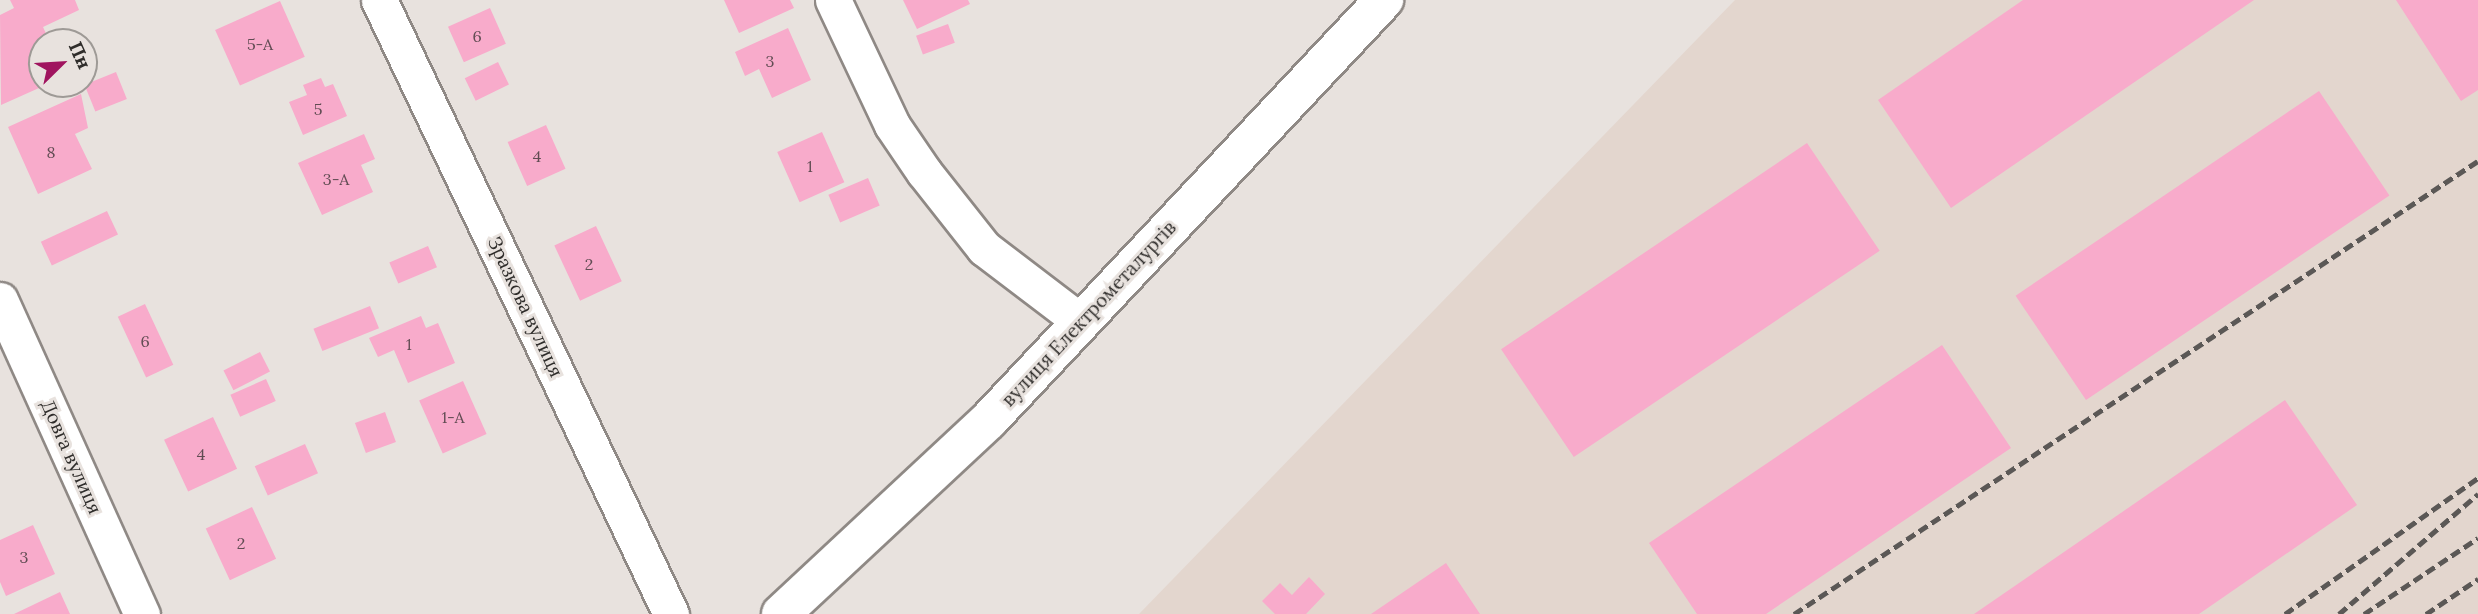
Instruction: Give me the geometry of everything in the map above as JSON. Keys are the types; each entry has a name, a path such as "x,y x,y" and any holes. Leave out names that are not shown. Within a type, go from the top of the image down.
{"main road":[{"name":"вулиця Електрометалургів","path":"780,614 989,420 1384,0"}],"street":[{"name":"Зразкова вулиця","path":"379,0 671,614"},
{"path":"833,0 892,125 924,172 984,248 1081,322"},
{"name":"Довга вулиця","path":"0,300 142,614"}],"shaded area":[{"path":"1735,0 2478,0 2478,614 1139,614"}],"building":[{"path":"10,0 75,0 79,10 43,28 28,28 28,93 1,105 0,15 14,8"},
{"path":"724,0 790,0 794,8 739,33"},
{"path":"903,0 968,0 970,4 917,29"},
{"path":"2023,0 2254,0 1951,208 1878,100"},
{"path":"2396,0 2478,0 2478,90 2461,101"},
{"path":"280,1 305,57 240,86 215,30"},
{"path":"490,8 506,44 464,62 448,27"},
{"path":"948,24 955,43 923,54 916,36"},
{"path":"788,28 811,80 772,98 759,69 745,76 735,52"},
{"path":"498,62 509,84 476,101 465,78"},
{"path":"116,72 127,99 95,112 90,98 98,98 98,79"},
{"path":"321,78 325,87 333,84 347,116 303,135 289,102 307,95 303,85"},
{"path":"2319,91 2389,195 2086,400 2016,296"},
{"path":"72,98 82,98 88,128 75,134 92,169 38,194 8,127"},
{"path":"546,125 566,169 527,186 508,142"},
{"path":"822,132 844,182 800,202 777,152"},
{"path":"364,134 375,159 361,165 373,192 322,215 298,163"},
{"path":"1807,143 1880,251 1574,457 1501,349"},
{"path":"868,178 880,206 840,222 828,195"},
{"path":"107,211 118,235 52,265 41,242"},
{"path":"596,226 622,281 580,301 554,245"},
{"path":"428,246 437,267 398,284 389,262"},
{"path":"145,304 173,365 146,377 118,317"},
{"path":"370,306 379,328 322,351 313,329"},
{"path":"421,316 426,328 438,323 455,363 408,383 394,350 378,357 369,338"},
{"path":"1942,345 2011,448 1766,614 1697,614 1649,543"},
{"path":"260,352 270,372 233,390 223,371"},
{"path":"266,379 276,401 240,417 230,395"},
{"path":"463,381 487,434 443,454 419,401"},
{"path":"2285,400 2357,505 2199,614 1974,614"},
{"path":"385,412 396,442 366,453 355,423"},
{"path":"213,417 237,469 188,491 164,440"},
{"path":"305,444 318,473 268,496 255,466"},
{"path":"252,507 276,559 230,580 206,529"},
{"path":"33,525 55,574 6,596 0,582 0,540"},
{"path":"1446,563 1480,614 1371,614"},
{"path":"1309,577 1325,594 1306,614 1275,614 1262,601 1280,583 1292,595"},
{"path":"60,592 70,614 14,614"}],"railway":[{"path":"1794,614 2478,161"},
{"path":"2285,614 2478,478"},
{"path":"2339,614 2478,494"},
{"path":"2364,614 2478,538"},
{"path":"2426,614 2478,579"}]}
